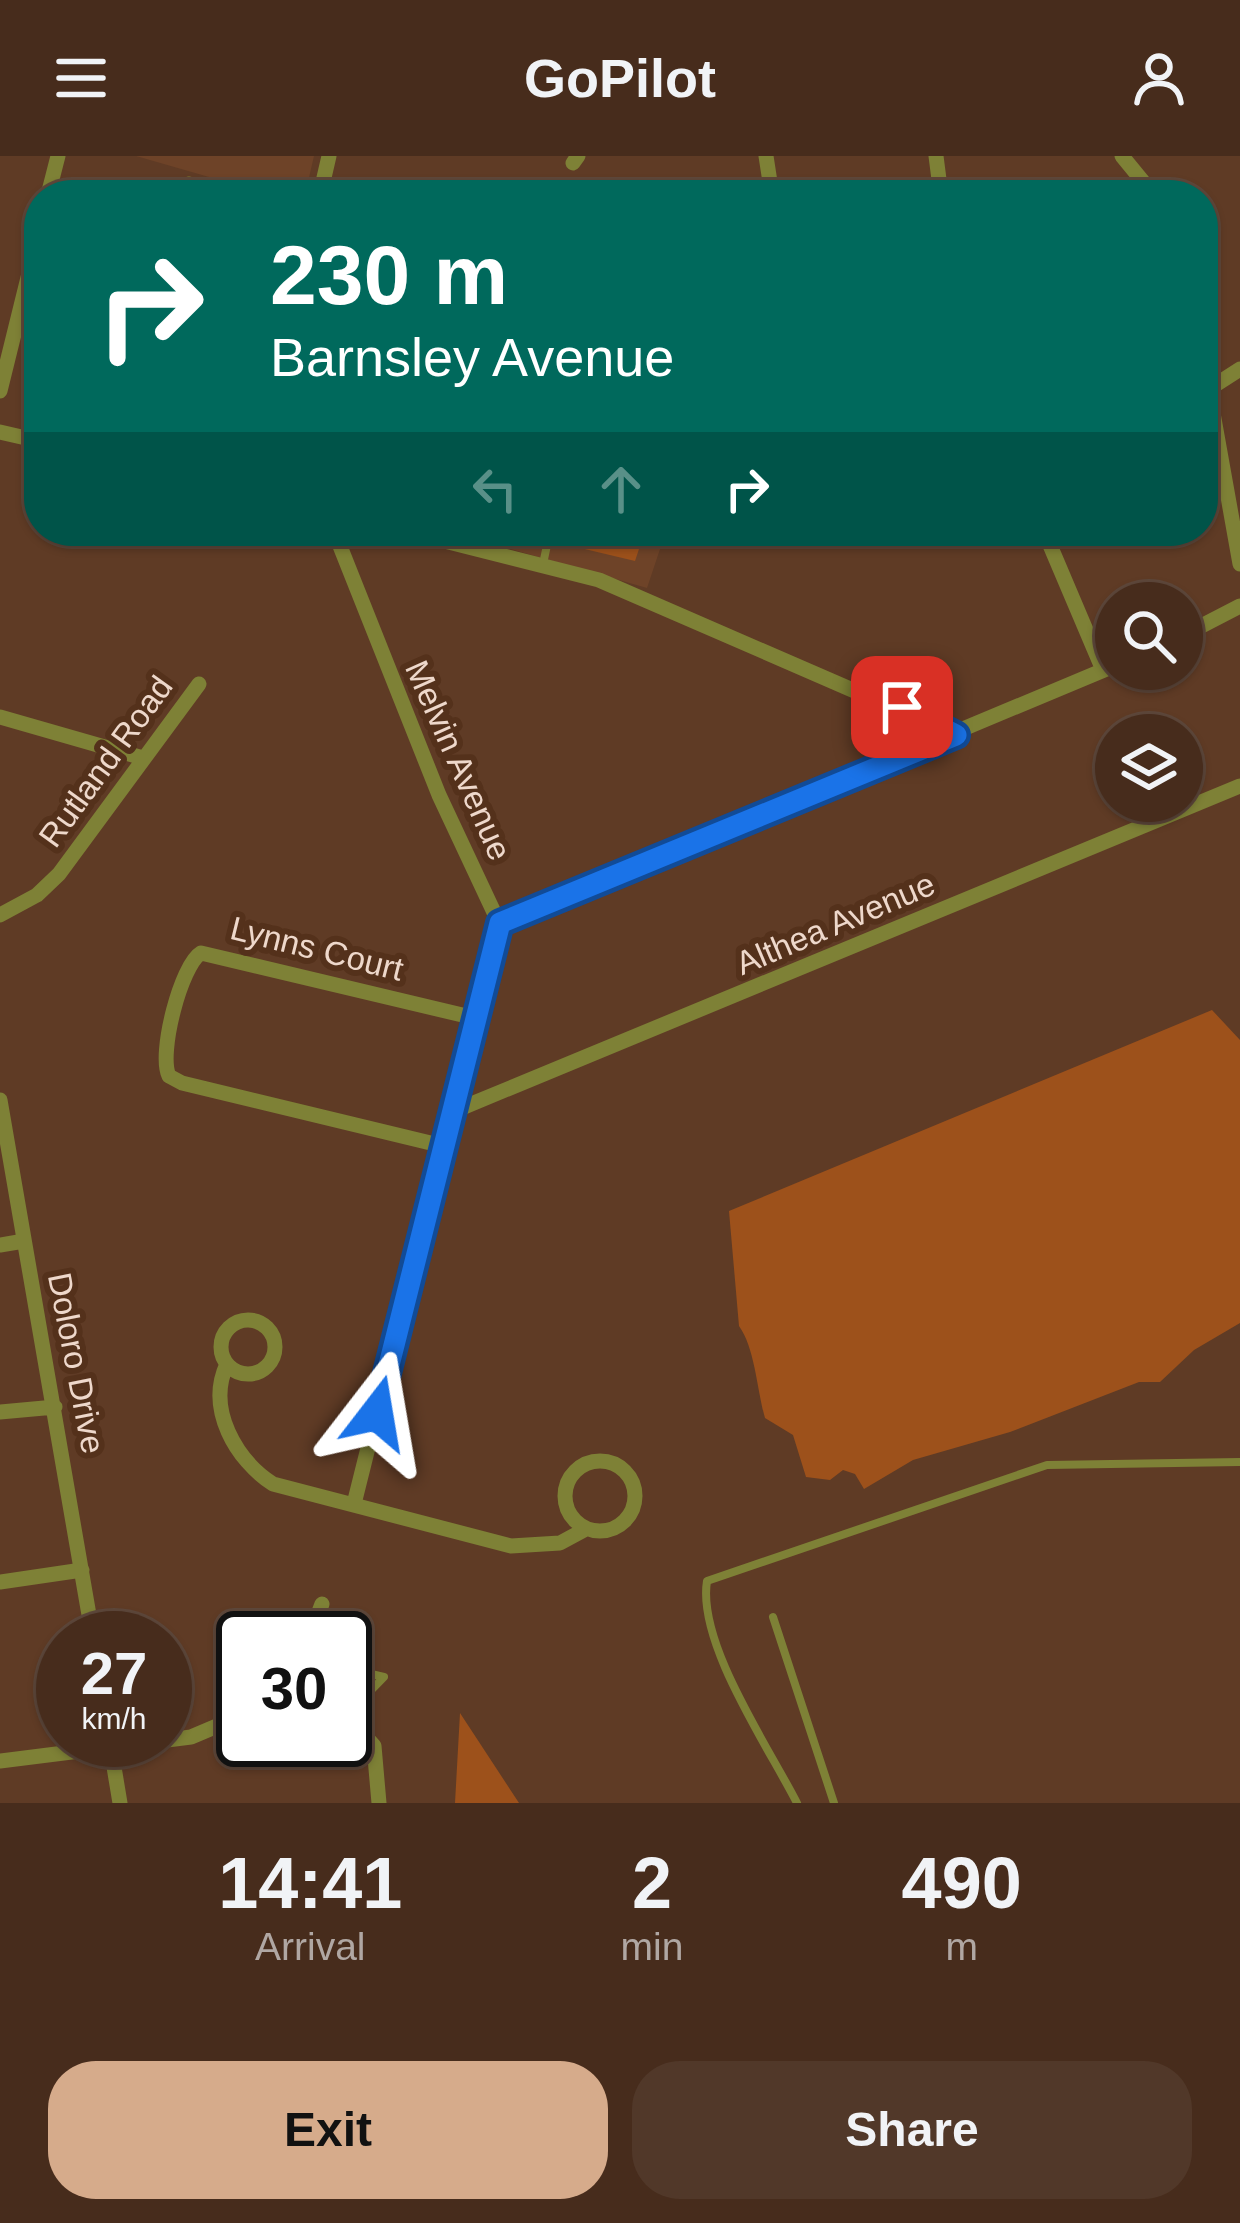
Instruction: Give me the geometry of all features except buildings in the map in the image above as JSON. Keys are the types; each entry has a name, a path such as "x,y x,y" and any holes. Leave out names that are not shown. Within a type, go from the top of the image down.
{"street":[{"path":"1122,156 1142,180"},
{"path":"0,391 24,294"},
{"path":"1218,444 1240,564"},
{"name":"Melvin Avenue","path":"340,546 440,795 500,923"},
{"path":"474,546 635,595 956,735"},
{"path":"1051,546 1095,636"},
{"path":"1203,625 1240,605"},
{"path":"354,1504 500,923 1095,674"},
{"name":"Rutland Road","path":"0,914 54,880 199,684"},
{"path":"0,717 143,758"},
{"name":"Althea Avenue","path":"452,1112 1240,786"},
{"name":"Lynns Court","path":"443,1146 182,1083 169,1076 163,1059 185,971 201,952 475,1018"},
{"name":"Doloro Drive","path":"0,1100 89,1611"},
{"path":"0,1245 24,1241"},
{"path":"227,1364 220,1386 226,1429 251,1469 273,1484 511,1546 560,1543 586,1528 614,1529 635,1502 631,1478 608,1461 584,1464 567,1482 566,1504 586,1528"},
{"path":"0,1412 56,1407"},
{"path":"0,1582 82,1570"},
{"path":"319,1611 322,1604"},
{"path":"372,1744 379,1757 379,1803"},
{"path":"0,1761 36,1755"},
{"path":"114,1767 119,1803"}],"lane":[{"path":"543,565 547,546"},
{"path":"797,1803 717,1647 703,1605 706,1581 1047,1465 1240,1462"},
{"path":"773,1617 834,1803"}],"shaded area":[{"path":"136,156 314,156 308,180 220,180"},
{"path":"500,546 661,546 647,588"},
{"path":"572,546 640,546 635,561"},
{"path":"1212,1010 1240,1040 1240,1323 1194,1350 1160,1382 1139,1382 1010,1432 913,1460 864,1489 855,1474 843,1470 830,1480 806,1477 793,1435 765,1418 752,1357 739,1326 729,1211"},
{"path":"460,1713 519,1803 455,1803"}],"route":[{"path":"377,1413 500,923 956,735 902,707"}]}
